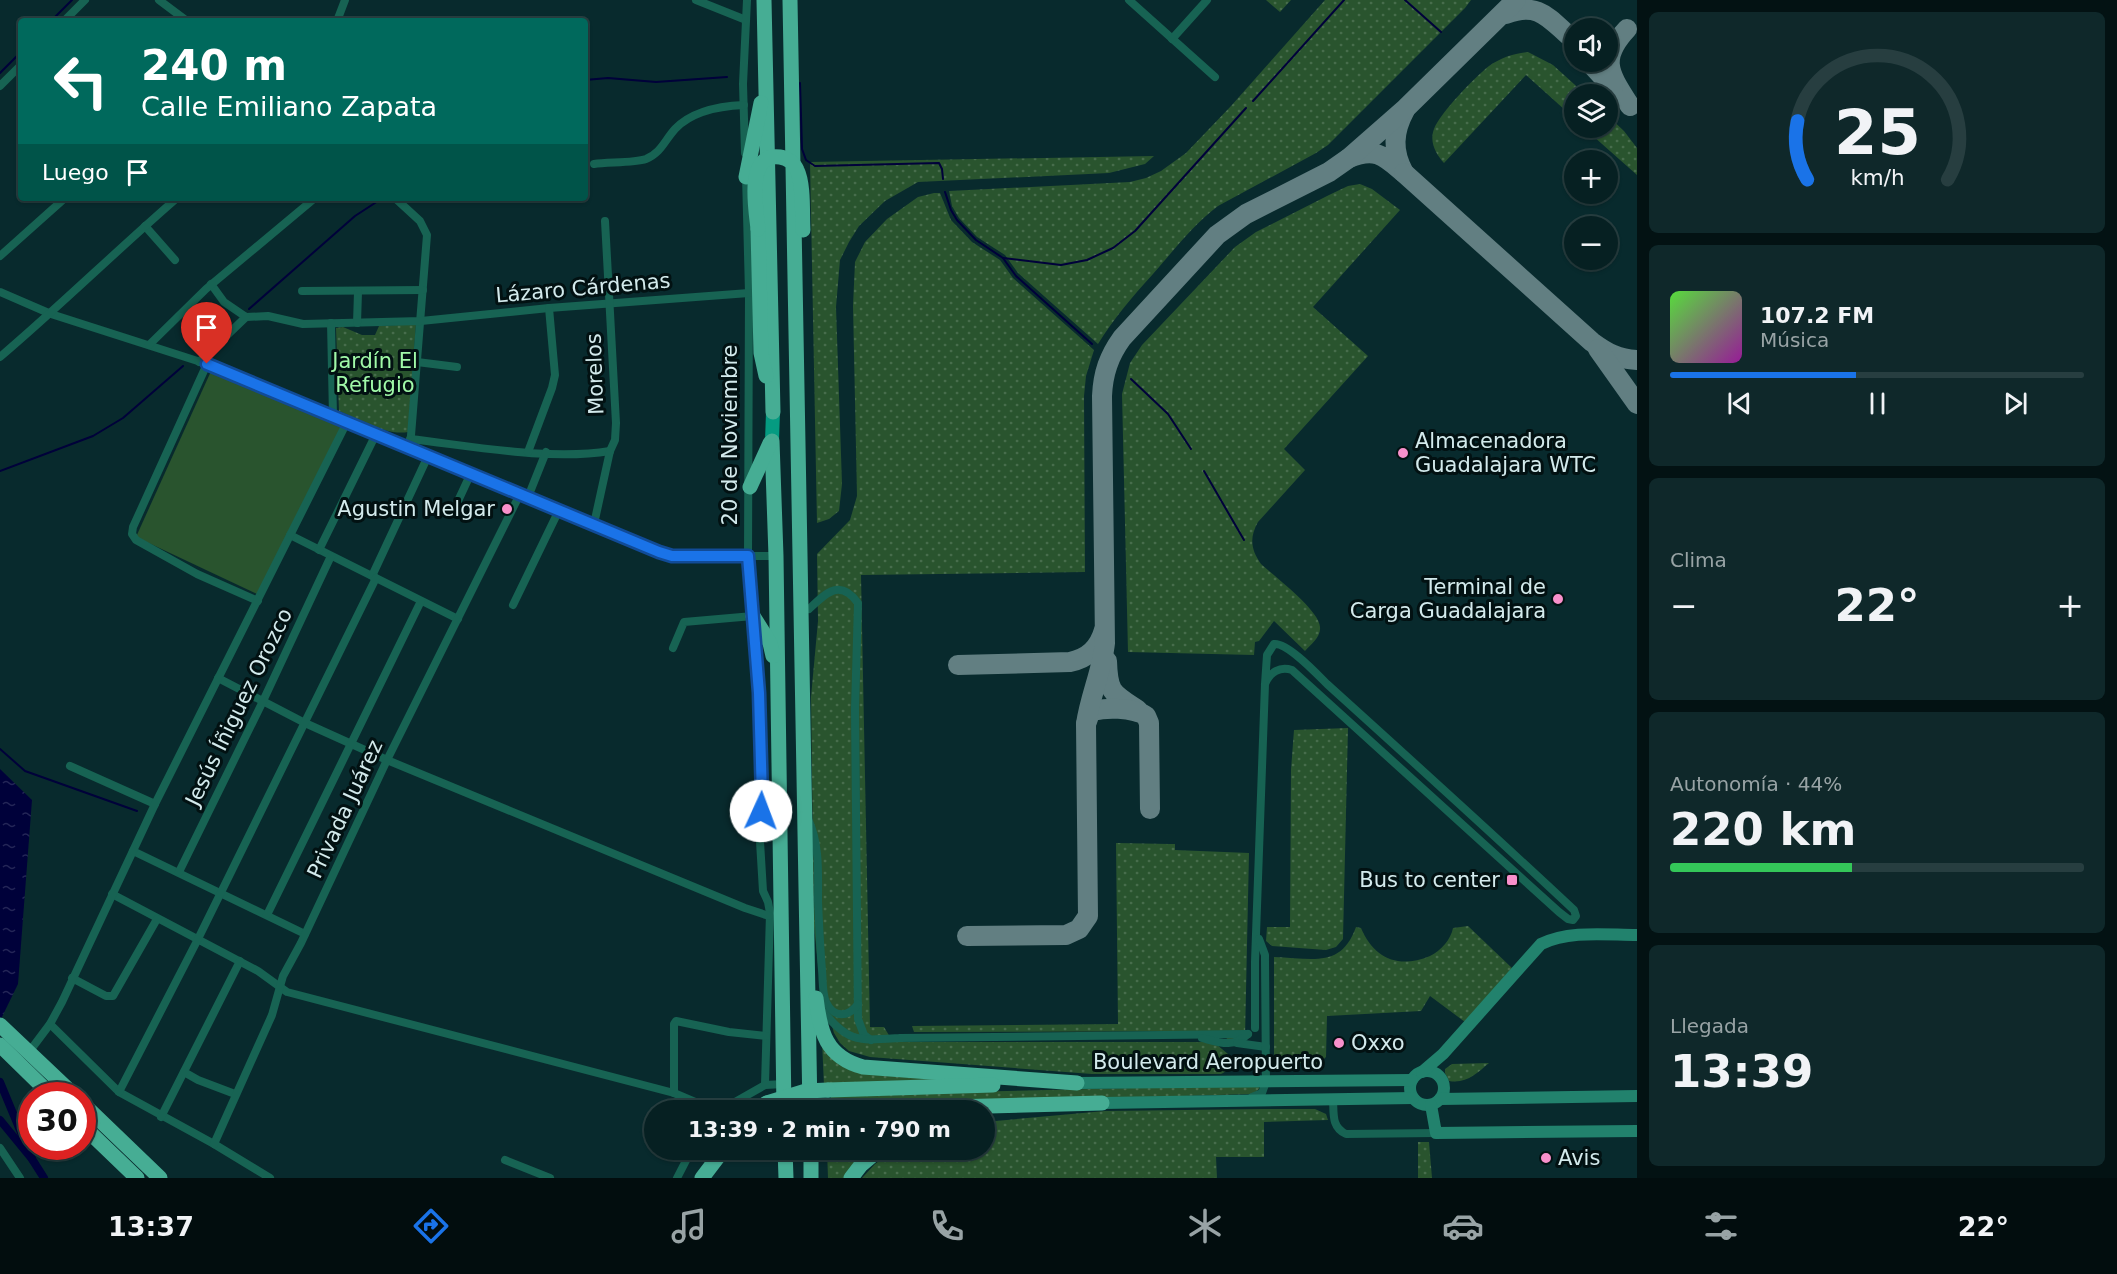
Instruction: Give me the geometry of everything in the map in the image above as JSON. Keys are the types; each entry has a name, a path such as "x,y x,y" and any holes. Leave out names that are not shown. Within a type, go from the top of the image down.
{"highway":[{"path":"764,0 773,412"},
{"path":"790,0 810,1100"},
{"path":"746,177 767,77"},
{"path":"773,412 761,353 755,181 756,172 765,160 777,156 791,161 797,170 800,179 803,230 808,609 801,696"},
{"path":"750,487 772,441"},
{"path":"772,441 777,556 784,1100"},
{"path":"753,616 770,643 778,680"},
{"path":"806,927 816,1003 825,1038 840,1058 863,1067 1077,1083"},
{"path":"3,1038 29,1052 60,1082"},
{"path":"3,1038 40,1082"},
{"path":"779,1100 806,1091 1077,1083"},
{"path":"995,1106 1102,1103"},
{"path":"995,1115 1102,1103"},
{"path":"96,1116 160,1178"},
{"path":"96,1138 137,1178"},
{"path":"691,1178 702,1160"},
{"path":"702,1178 716,1160"},
{"path":"785,1160 786,1178"},
{"path":"811,1160 811,1178"},
{"path":"851,1178 867,1160"}],"main road":[{"path":"772,441 773,412"}],"street":[{"path":"67,18 85,0"},
{"path":"159,0 183,18"},
{"path":"338,18 345,0"},
{"path":"696,0 746,20"},
{"name":"20 de Noviembre","path":"747,0 744,105 749,293 748,556 759,693 762,798 759,825 763,891 768,902 770,916 765,1085"},
{"path":"1129,0 1215,77"},
{"path":"1172,39 1207,0"},
{"path":"0,86 18,68"},
{"path":"594,164 646,159 662,148 675,129 697,114 725,106 744,105"},
{"path":"0,256 62,201"},
{"path":"0,357 51,314 174,201"},
{"path":"149,345 211,284 311,201"},
{"path":"398,201 420,221 426,231 428,241 410,444"},
{"name":"Morelos","path":"594,524 610,451 615,440 616,407 605,221"},
{"path":"145,226 175,260"},
{"path":"211,284 224,302 246,317 203,363 133,526 132,534 136,540 197,574 258,601"},
{"path":"302,291 423,290"},
{"path":"0,292 51,314 203,363 376,434 410,444 528,452 589,454 610,451"},
{"path":"357,323 358,292"},
{"name":"Lázaro Cárdenas","path":"246,317 268,316 303,324 421,321 549,308 749,293"},
{"path":"528,452 555,375 549,308"},
{"path":"331,323 333,416"},
{"path":"417,362 457,367"},
{"path":"29,1052 50,1024 155,804 347,422"},
{"path":"319,550 376,434"},
{"path":"410,444 428,456 672,556 777,556"},
{"name":"Privada Juárez","path":"214,1144 272,1015 278,988 387,760 546,452"},
{"path":"119,1092 305,723 428,456"},
{"path":"458,501 471,473"},
{"path":"513,604 559,510"},
{"path":"290,535 458,619"},
{"name":"Jesús Íñiguez Orozco","path":"179,872 331,556"},
{"path":"808,609 826,592 840,589 851,593 858,603 855,709 858,1004 861,1029 864,1035 871,1040"},
{"path":"267,915 421,601"},
{"path":"673,648 684,622 753,616"},
{"path":"1251,1031 1257,936 1265,684 1267,655 1274,644 1281,644 1576,912 1575,918 1568,919 1502,862 1292,670 1279,669 1268,678 1265,684"},
{"path":"218,678 305,723 387,760 745,908 770,916"},
{"path":"70,766 155,804"},
{"path":"804,809 816,842 820,950 825,999 831,1009 840,1014 847,1015 858,1004"},
{"path":"133,851 305,934"},
{"path":"112,894 197,941 258,971 286,992 674,1093 690,1100"},
{"path":"72,978 106,996 113,996 158,919"},
{"path":"1637,935 1572,936 1551,939 1541,944 1443,1054 1412,1080 1410,1089 1413,1098 1421,1104 1637,1096"},
{"path":"1147,1102 1158,1099 1256,1097 1262,1093 1266,1082 1265,955 1257,936"},
{"path":"161,1117 240,961"},
{"path":"816,1003 849,1037 871,1040 1190,1035 1251,1031"},
{"path":"1236,1043 1266,1020"},
{"path":"674,1093 674,1024 676,1021 729,1032 766,1036"},
{"path":"50,1024 119,1092 214,1144 270,1178"},
{"path":"1190,1035 1222,1043 1266,1047"},
{"path":"184,1072 198,1080 235,1094"},
{"path":"1422,1072 1433,1073 1441,1079 1444,1091 1436,1102 1436,1133"},
{"name":"Boulevard Aeropuerto","path":"1077,1083 1412,1080"},
{"path":"739,1100 765,1085 784,1084"},
{"name":"Boulevard Aeropuerto","path":"1102,1103 1413,1098"},
{"path":"1333,1099 1334,1123 1338,1130 1346,1134 1637,1131"},
{"path":"0,1148 21,1178"},
{"path":"505,1160 549,1178"},
{"path":"677,1178 686,1160"}],"green space":[{"path":"1266,0 1291,0 1280,12"},
{"path":"1325,0 1471,0 1328,145 1218,206 1200,221 1131,299 1098,344 1018,273 1005,255 977,237 959,218 952,206 949,191 1130,182 1161,171 1186,153"},
{"path":"1528,52 1553,65 1574,84 1564,84 1564,109 1526,75 1444,163 1436,152 1432,139 1434,129 1443,114 1489,66 1518,53"},
{"path":"1618,125 1637,148 1637,175 1618,158 1618,150 1609,150 1595,138 1618,138"},
{"path":"1154,156 1145,164 1109,173 918,182 885,201 859,226 840,260 836,307 842,484 839,511 829,519 817,523 810,162"},
{"path":"1360,184 1372,189 1400,210 1313,307 1368,356 1284,449 1305,470 1258,522 1252,539 1253,549 1261,564 1295,594 1318,620 1319,634 1305,651 1274,621 1259,641 1255,642 1254,655 1128,652 1122,394 1130,363 1142,345 1235,247 1256,232 1329,195 1348,186"},
{"path":"940,193 951,220 972,242 1000,260 1013,278 1094,350 1086,376 1084,396 1085,572 861,575 870,1027 884,1027 890,1037 901,1042 1206,1042 1216,1044 1228,1054 1228,1068 1221,1074 1092,1074 870,1057 849,1051 834,1033 820,983 814,926 811,697 818,621 817,554 850,520 857,496 853,306 855,262 865,242 887,219 918,197"},
{"name":"Jardín El Refugio","path":"416,324 408,432 391,432 339,411 336,328 343,327 362,335 375,335 379,326"},
{"path":"212,369 342,425 257,594 136,537"},
{"path":"1348,728 1343,939 1336,947 1326,950 1272,946 1266,941 1267,927 1290,927 1291,770 1294,730"},
{"path":"1116,843 1175,844 1175,850 1249,853 1245,1038 1230,1041 1221,1034 1211,1031 914,1032 912,1026 1118,1024"},
{"path":"1468,926 1512,968 1465,1022 1430,996 1421,1011 1327,1016 1326,1057 1315,1067 1305,1068 1296,1058 1274,1059 1274,957 1313,959 1333,955 1342,950 1356,927 1361,928 1366,939 1380,954 1398,961 1419,960 1442,948 1453,928"},
{"path":"822,1041 837,1061 1011,1083 824,1086"},
{"path":"1489,1063 1471,1077 1461,1081 1449,1081 1445,1073 1445,1069 1452,1064"},
{"path":"1260,1085 1253,1094 995,1101 831,1100 831,1095"},
{"path":"1315,1109 1326,1114 1328,1120 1264,1122 1264,1157 1216,1157 1217,1178 862,1178 881,1160 995,1160 995,1121 1105,1111"},
{"path":"1418,1142 1429,1142 1432,1178 1418,1178"},
{"path":"827,1160 862,1160 844,1178 828,1178"}],"water":[{"path":"0,769 32,800 18,984 0,1021"}],"waterway":[{"path":"54,18 72,0"},
{"path":"1253,101 1344,0"},
{"path":"1405,0 1441,32"},
{"path":"0,73 18,55"},
{"path":"588,80 608,78 656,82 727,77"},
{"path":"800,83 802,149 806,160 815,166 939,163 943,179"},
{"path":"1003,258 1061,265 1087,260 1113,248 1135,231 1246,108"},
{"path":"945,192 957,220 976,240 1003,258 1016,276 1092,344"},
{"path":"249,309 355,216 378,201"},
{"path":"201,351 231,324"},
{"path":"0,471 93,436 123,418 183,366"},
{"path":"1131,379 1168,414 1191,449"},
{"path":"1204,471 1244,540"},
{"path":"0,749 25,771 137,811"},
{"path":"0,1082 18,1125"},
{"path":"0,1120 32,1159 44,1178"}],"taxiway":[{"path":"967,936 1066,935 1079,929 1088,916 1086,724 1105,643 1102,396 1105,372 1117,345 1217,235 1246,214 1329,172 1349,158 1406,108 1516,0"},
{"path":"1506,14 1518,10 1537,11 1564,31"},
{"path":"1627,29 1612,50 1610,67 1617,85 1630,106"},
{"path":"1598,72 1609,84"},
{"path":"1349,158 1373,153 1385,158 1404,173 1397,157 1396,134 1405,110"},
{"path":"1404,173 1592,342 1613,355 1637,360"},
{"path":"1598,349 1637,404"},
{"path":"958,665 1070,662 1092,651 1104,630"},
{"path":"1107,661 1110,686 1113,691 1138,710"},
{"path":"1086,724 1090,713 1102,709 1135,711 1146,716 1149,723 1150,809"}],"place":[{"name":"Almacenadora Guadalajara WTC","path":"1403,453"},
{"name":"Agustin Melgar","path":"507,509"},
{"name":"Terminal de Carga Guadalajara","path":"1558,599"},
{"name":"Bus to center","path":"1512,880"},
{"name":"Oxxo","path":"1339,1043"},
{"name":"Avis","path":"1546,1158"}],"route":[{"path":"207,364 659,552 672,556 748,556 759,693 761,811"}]}
